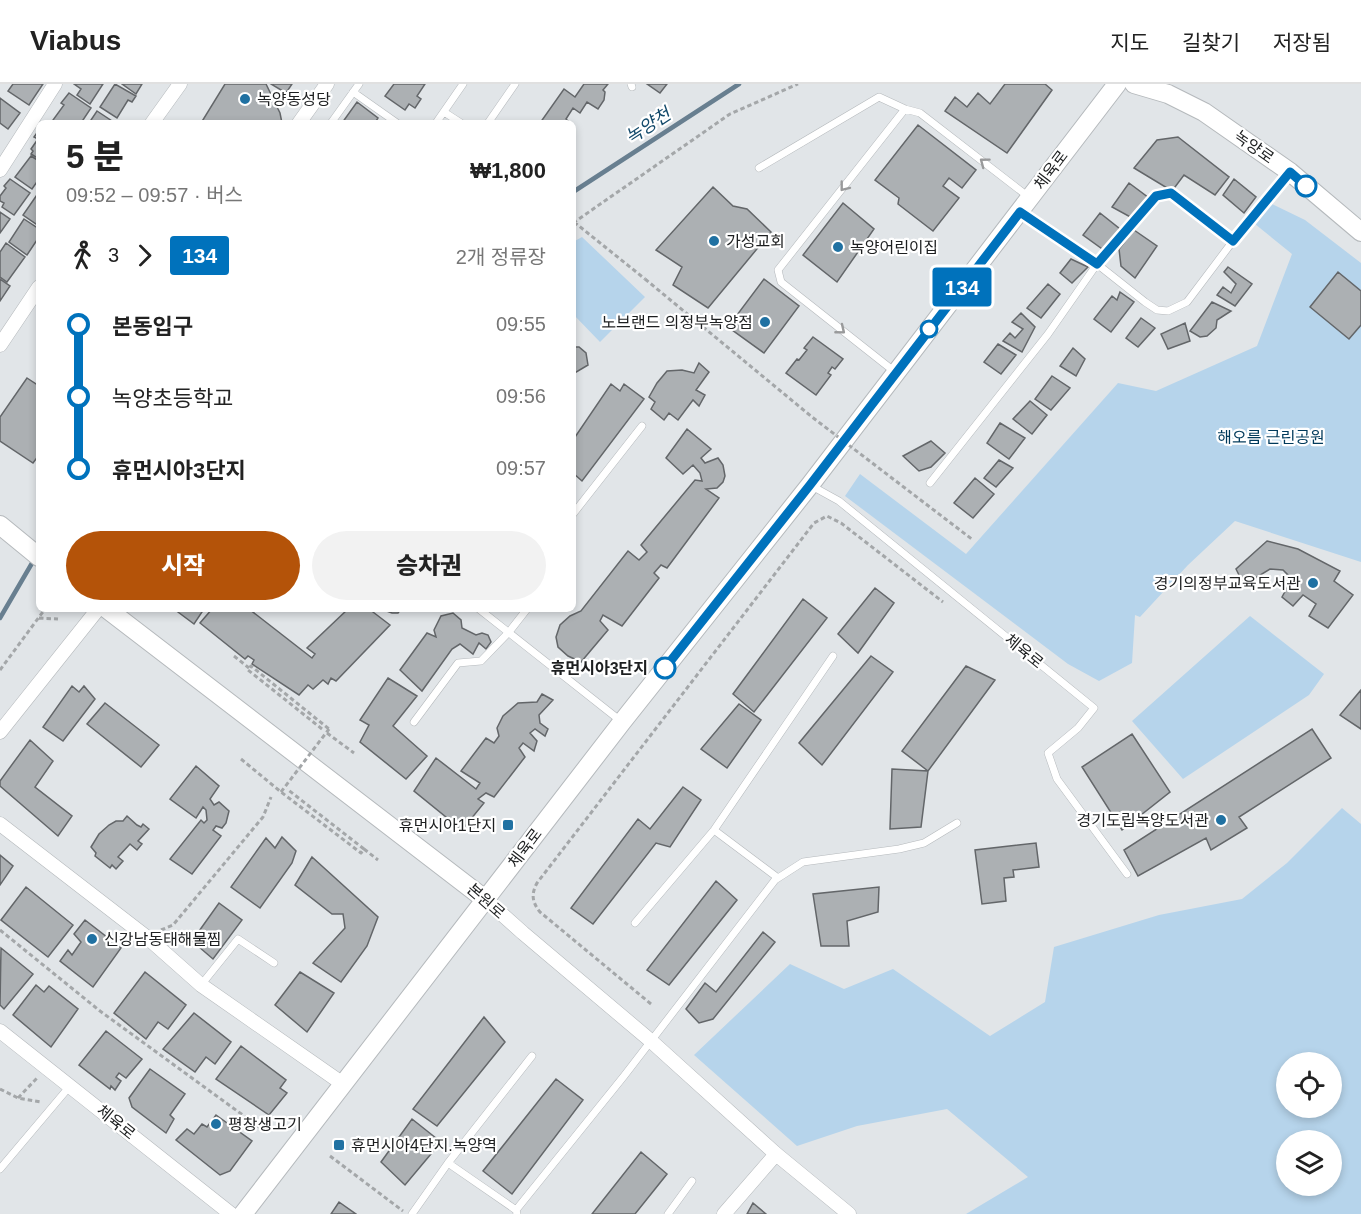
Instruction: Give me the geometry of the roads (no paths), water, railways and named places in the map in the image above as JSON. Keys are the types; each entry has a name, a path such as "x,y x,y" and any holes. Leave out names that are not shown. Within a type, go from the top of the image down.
{"street":[{"path":"40,119 56,84"},
{"path":"154,120 180,84"},
{"path":"301,120 327,84"},
{"name":"체육로","path":"243,1214 622,722 810,485 1117,84"},
{"name":"녹양로","path":"1134,84 1179,92 1290,172 1361,232"},
{"path":"0,170 36,124"},
{"path":"0,345 5,326 36,290"},
{"path":"0,525 36,555"},
{"path":"0,732 96,612"},
{"name":"본원로","path":"111,612 486,900 651,1041 776,1154 849,1214"},
{"path":"0,824 149,939 201,985 343,1084"},
{"name":"체육로","path":"0,1031 231,1214"},
{"path":"724,1214 776,1154"}],"lane":[{"path":"333,120 359,84"},
{"path":"438,120 463,84"},
{"path":"490,120 515,84"},
{"path":"353,92 393,120"},
{"path":"759,168 879,98 920,114 1097,264 1145,302 1157,310 1168,312 1187,302 1233,241 1290,172"},
{"path":"896,373 781,282 778,270 905,109"},
{"path":"444,112 456,120"},
{"path":"930,483 1048,334 1097,264 1156,196 1171,193 1233,241"},
{"path":"576,510 642,426"},
{"name":"체육로","path":"810,485 839,501 1094,708 1078,728 1048,753 1057,779 1127,874"},
{"path":"484,612 622,722"},
{"path":"414,722 458,663 481,661 509,633 525,612"},
{"path":"635,923 714,830 833,656"},
{"path":"448,1163 516,1212 778,878 803,862 899,849 924,843 957,823"},
{"path":"714,830 778,878"},
{"path":"201,985 238,939 274,963"},
{"path":"412,1214 448,1163 532,1056"},
{"path":"0,1169 70,1086"},
{"path":"668,1214 692,1181"}],"waterway":[{"name":"녹양천","path":"576,190 739,84"},
{"name":"녹양천","path":"0,618 35,558"}],"place":[{"name":"녹양동성당","path":"245,99"},
{"name":"가성교회","path":"714,241"},
{"name":"녹양어린이집","path":"838,247"},
{"name":"노브랜드 의정부녹양점","path":"765,322"},
{"name":"경기의정부교육도서관","path":"1313,583"},
{"name":"휴먼시아3단지","path":"665,668"},
{"name":"경기도립녹양도서관","path":"1221,820"},
{"name":"휴먼시아1단지","path":"508,825"},
{"name":"신강남동태해물찜","path":"92,939"},
{"name":"평창생고기","path":"216,1124"},
{"name":"휴먼시아4단지.녹양역","path":"339,1145"}],"park label":[{"name":"해오름 근린공원","path":"1271,437"}]}
